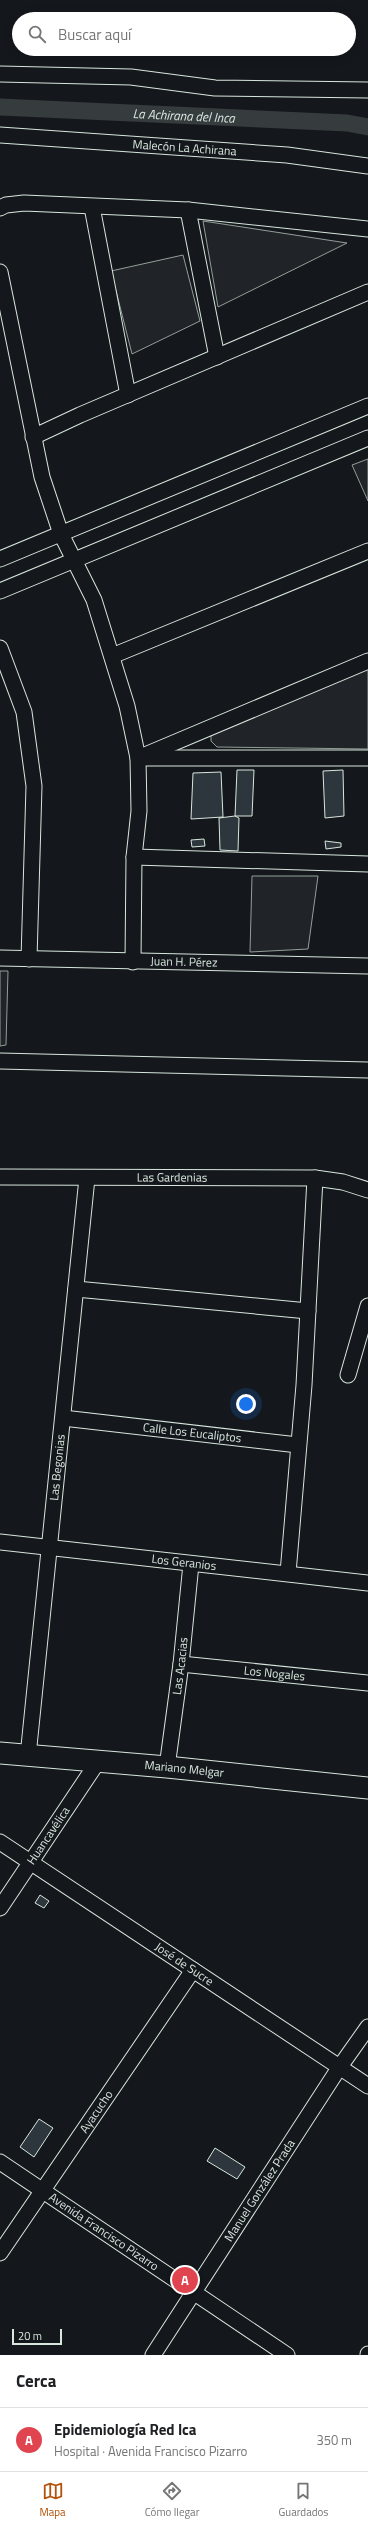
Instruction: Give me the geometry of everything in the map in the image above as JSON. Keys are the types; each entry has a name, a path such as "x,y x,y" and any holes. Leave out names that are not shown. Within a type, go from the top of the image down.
{"main road":[{"name":"Mariano Melgar","path":"0,1753 97,1763 166,1767 368,1788"}],"street":[{"path":"0,74 132,77 215,88 368,90"},
{"name":"Malecón La Achirana","path":"0,135 287,155 368,166"},
{"path":"0,208 6,205 24,202 188,210 368,229"},
{"path":"92,206 128,395"},
{"path":"188,210 217,357"},
{"path":"0,272 42,477 61,534 94,600 127,706 138,758 139,811 134,857 133,962"},
{"path":"33,437 368,292"},
{"path":"0,559 368,406"},
{"path":"0,591 368,438"},
{"path":"112,656 368,551"},
{"path":"0,648 24,712 33,779 29,959"},
{"path":"138,758 368,661"},
{"path":"138,758 368,758"},
{"path":"134,857 368,864"},
{"name":"Juan H. Pérez","path":"0,958 368,966"},
{"path":"0,1061 368,1070"},
{"name":"Las Gardenias","path":"0,1177 315,1178 343,1182 368,1190"},
{"name":"Las Begonias","path":"28,1756 87,1178"},
{"path":"288,1573 308,1311 315,1178"},
{"path":"76,1289 308,1311"},
{"path":"348,1375 368,1306"},
{"name":"Calle Los Eucaliptos","path":"63,1418 298,1445"},
{"name":"Los Geranios","path":"0,1542 368,1583"},
{"name":"Las Acacias","path":"166,1767 181,1664 191,1564"},
{"name":"Los Nogales","path":"181,1664 368,1683"},
{"name":"Huancavélica","path":"0,1908 97,1763"},
{"name":"José de Sucre","path":"0,1842 368,2086"},
{"name":"Ayacucho","path":"0,2253 193,1970"},
{"name":"Manuel González Prada","path":"153,2355 339,2068 368,2027"},
{"name":"Avenida Francisco Pizarro","path":"0,2162 41,2192 287,2355"}],"shaded area":[{"path":"203,221 347,243 218,307"},
{"path":"183,255 200,321 132,354 111,271"},
{"path":"368,459 368,501 352,465"},
{"path":"368,667 368,749 217,747 211,741 211,732"},
{"path":"252,876 318,876 308,949 250,952"},
{"path":"0,971 8,971 6,1045 0,1046"}],"building":[{"path":"237,770 254,770 252,816 235,816"},
{"path":"343,770 344,816 325,818 323,771"},
{"path":"221,772 223,817 191,819 193,773"},
{"path":"235,816 239,818 238,851 220,850 219,818"},
{"path":"204,839 205,846 192,847 191,840"},
{"path":"325,841 341,843 341,847 326,849"},
{"path":"40,1895 49,1901 44,1908 35,1903"},
{"path":"39,2119 53,2128 34,2157 20,2147"},
{"path":"215,2148 245,2167 237,2179 207,2161"}],"waterway":[{"name":"La Achirana del Inca","path":"0,107 347,123 368,127"}],"place":[{"name":"Epidemiología Red Ica","path":"185,2280"}]}
